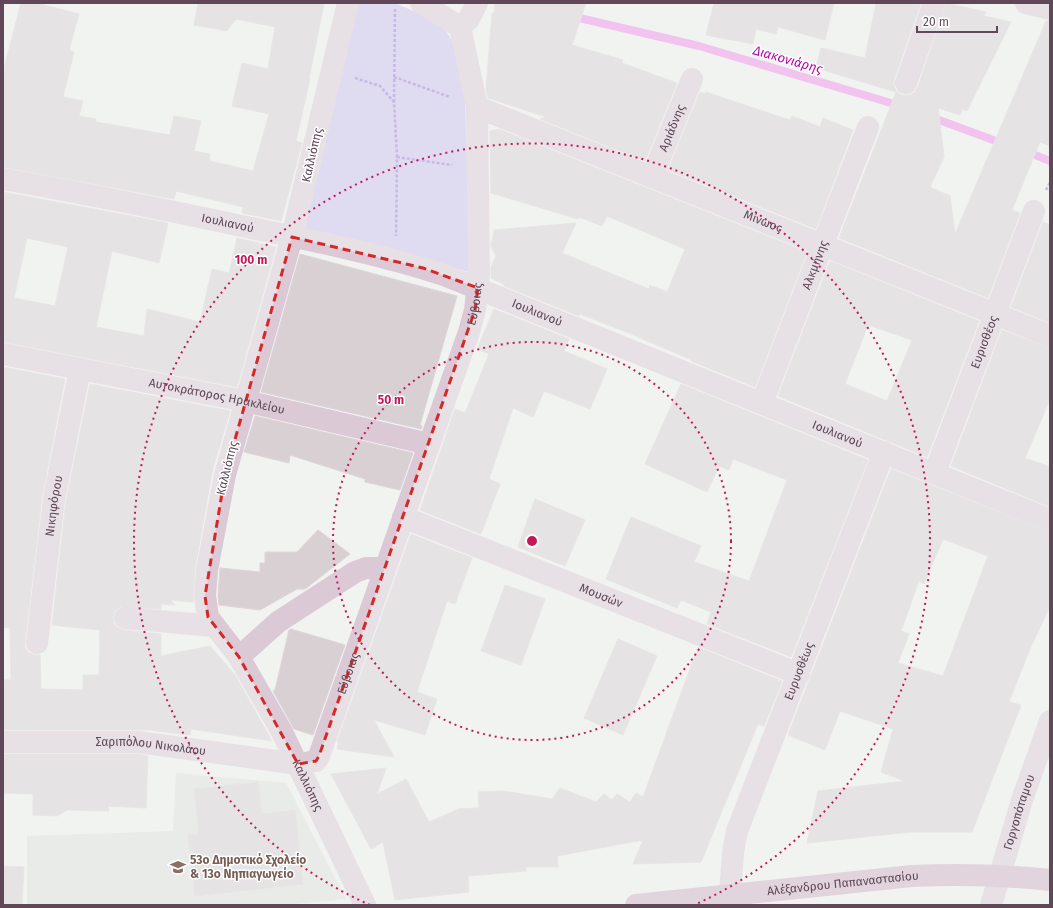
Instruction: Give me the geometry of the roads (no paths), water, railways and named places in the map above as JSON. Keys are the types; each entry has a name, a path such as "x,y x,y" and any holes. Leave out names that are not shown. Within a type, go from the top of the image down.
{"main road":[{"name":"Αλέξανδρου Παπαναστασίου","path":"636,905 912,876 955,874 998,875 1050,880"}],"street":[{"name":"Καλλιόπης","path":"348,3 292,236 245,401 219,500 207,570 206,607 208,617 238,656 264,698 298,764 365,905"},
{"path":"421,3 460,27 469,19 476,6"},
{"path":"906,83 934,3"},
{"path":"1026,3 1050,9"},
{"name":"Εύβοιας","path":"298,764 316,761 319,756 469,332 478,288 477,106 460,27"},
{"name":"Αριάδνης","path":"652,176 692,79"},
{"name":"Μίνωος","path":"477,106 1050,336"},
{"name":"Αλκμήνης","path":"762,403 824,245 868,127"},
{"name":"Ιουλιανού","path":"3,179 101,196 292,236 396,260 444,274 935,472 1050,520"},
{"name":"Ευρισθέος","path":"935,472 994,313 1034,211"},
{"name":"Αυτοκράτορος Ηρακλείου","path":"3,354 245,401 429,444"},
{"name":"Νικηφόρου","path":"37,643 54,499 80,370"},
{"name":"Ευρυσθέως","path":"730,895 734,841 884,452"},
{"name":"Μουσών","path":"403,517 799,674"},
{"path":"238,656 278,622 355,572 366,568 385,568"},
{"path":"125,618 214,626"},
{"name":"Γοργοπόταμου","path":"990,905 1022,800 1050,721"},
{"name":"Σαριπόλου Νικολάου","path":"3,742 138,742 298,764"}],"waterway":[{"name":"Διακονιάρης","path":"571,16 699,46 901,106"},
{"name":"Διακονιάρης","path":"931,117 1004,144"},
{"name":"Διακονιάρης","path":"1025,151 1050,161"}],"place":[{"name":"53ο Δημοτικό Σχολείο & 13ο Νηπιαγωγείο","path":"178,867"}]}
